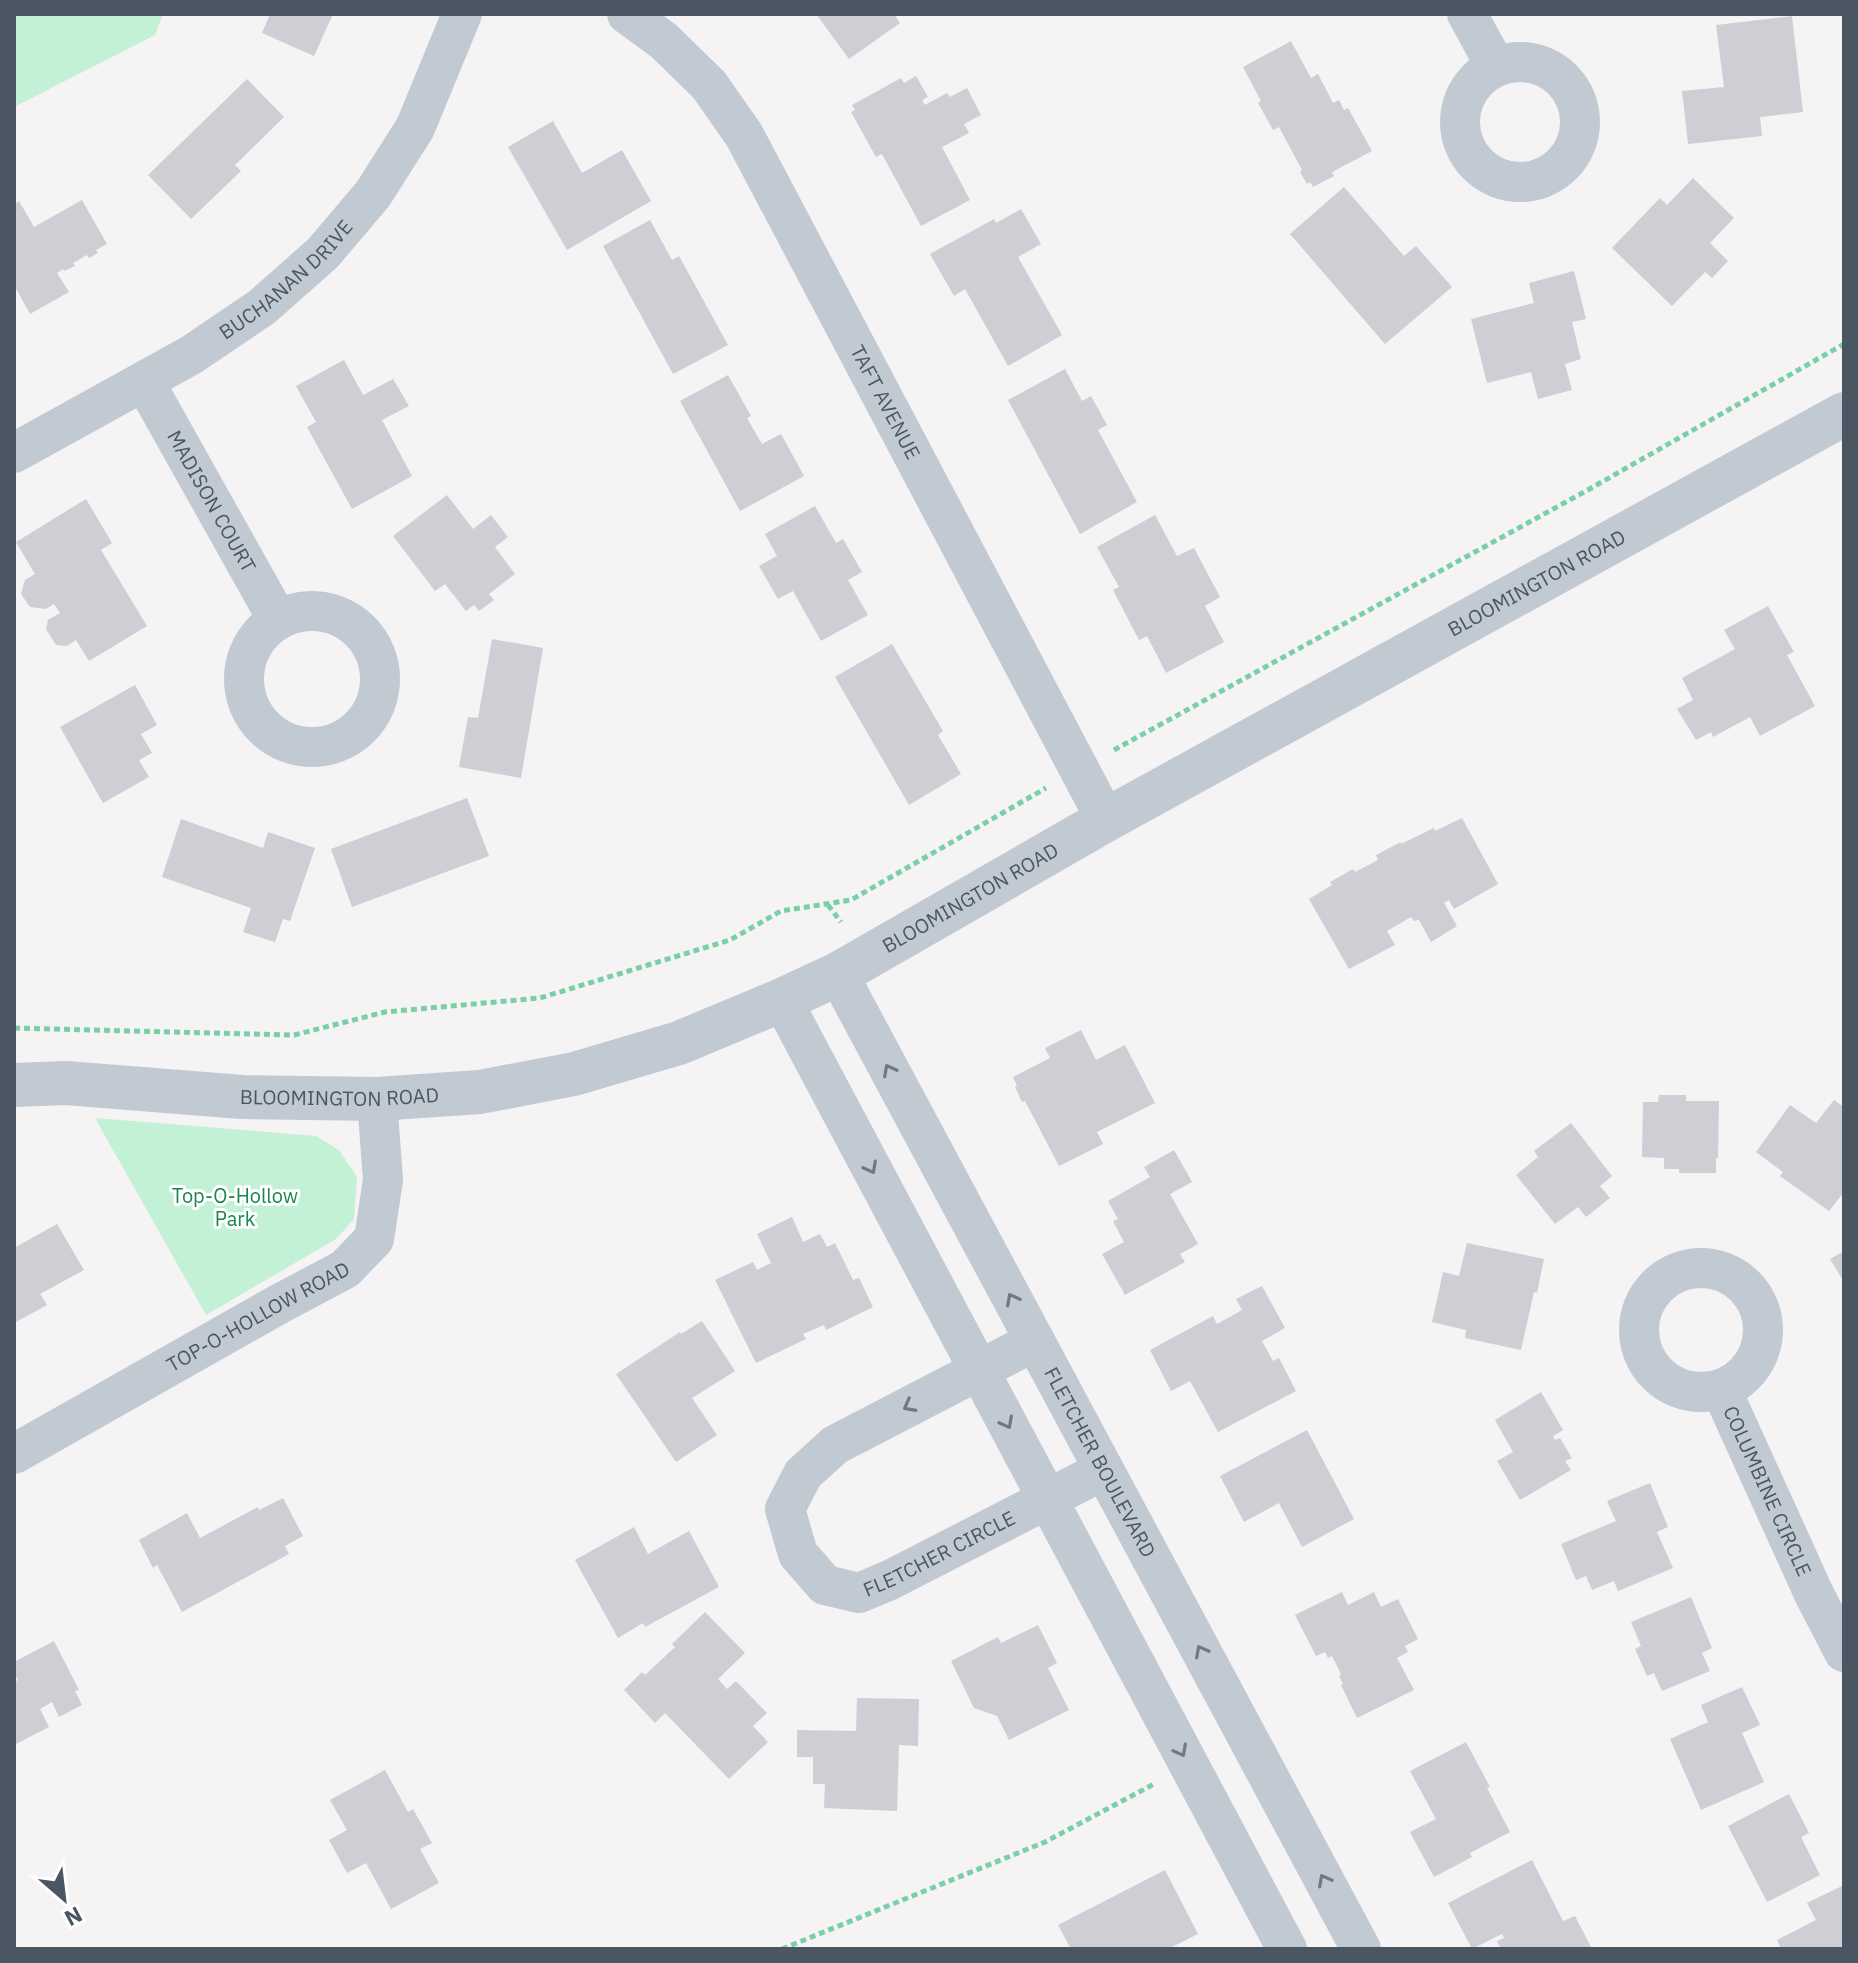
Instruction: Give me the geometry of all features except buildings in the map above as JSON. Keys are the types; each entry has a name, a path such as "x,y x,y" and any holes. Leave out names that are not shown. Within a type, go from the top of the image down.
{"street":[{"name":"BUCHANAN DRIVE","path":"14,453 191,355 262,307 323,253 373,194 415,128 462,14"},
{"name":"TAFT AVENUE","path":"627,14 664,41 709,85 744,135 1106,820"},
{"path":"1467,14 1496,67"},
{"name":"MADISON COURT","path":"144,381 278,620"},
{"name":"BLOOMINGTON ROAD","path":"14,1085 66,1083 242,1097 377,1099 480,1092 574,1074 679,1043 838,974 1106,820 1844,414"},
{"name":"FLETCHER BOULEVARD","path":"838,974 1361,1949"},
{"path":"782,1000 1287,1949"},
{"name":"TOP-O-HOLLOW ROAD","path":"14,1454 345,1269 374,1239 383,1180 377,1099"},
{"name":"FLETCHER CIRCLE","path":"1035,1341 835,1445 803,1474 785,1509 798,1554 825,1585 859,1593 1104,1470"},
{"name":"COLUMBINE CIRCLE","path":"1721,1389 1829,1586 1844,1652"}],"path":[{"path":"14,1028 294,1035 385,1012 540,998 730,940 781,911 851,900 1079,769 1586,491 1844,344"},
{"path":"827,904 846,929"},
{"path":"782,1949 1045,1842 1189,1766"}],"green space":[{"path":"14,14 163,14 155,35 14,107"},
{"name":"Top-O-Hollow Park","path":"95,1118 316,1136 339,1150 357,1177 354,1219 336,1239 206,1315"}]}
